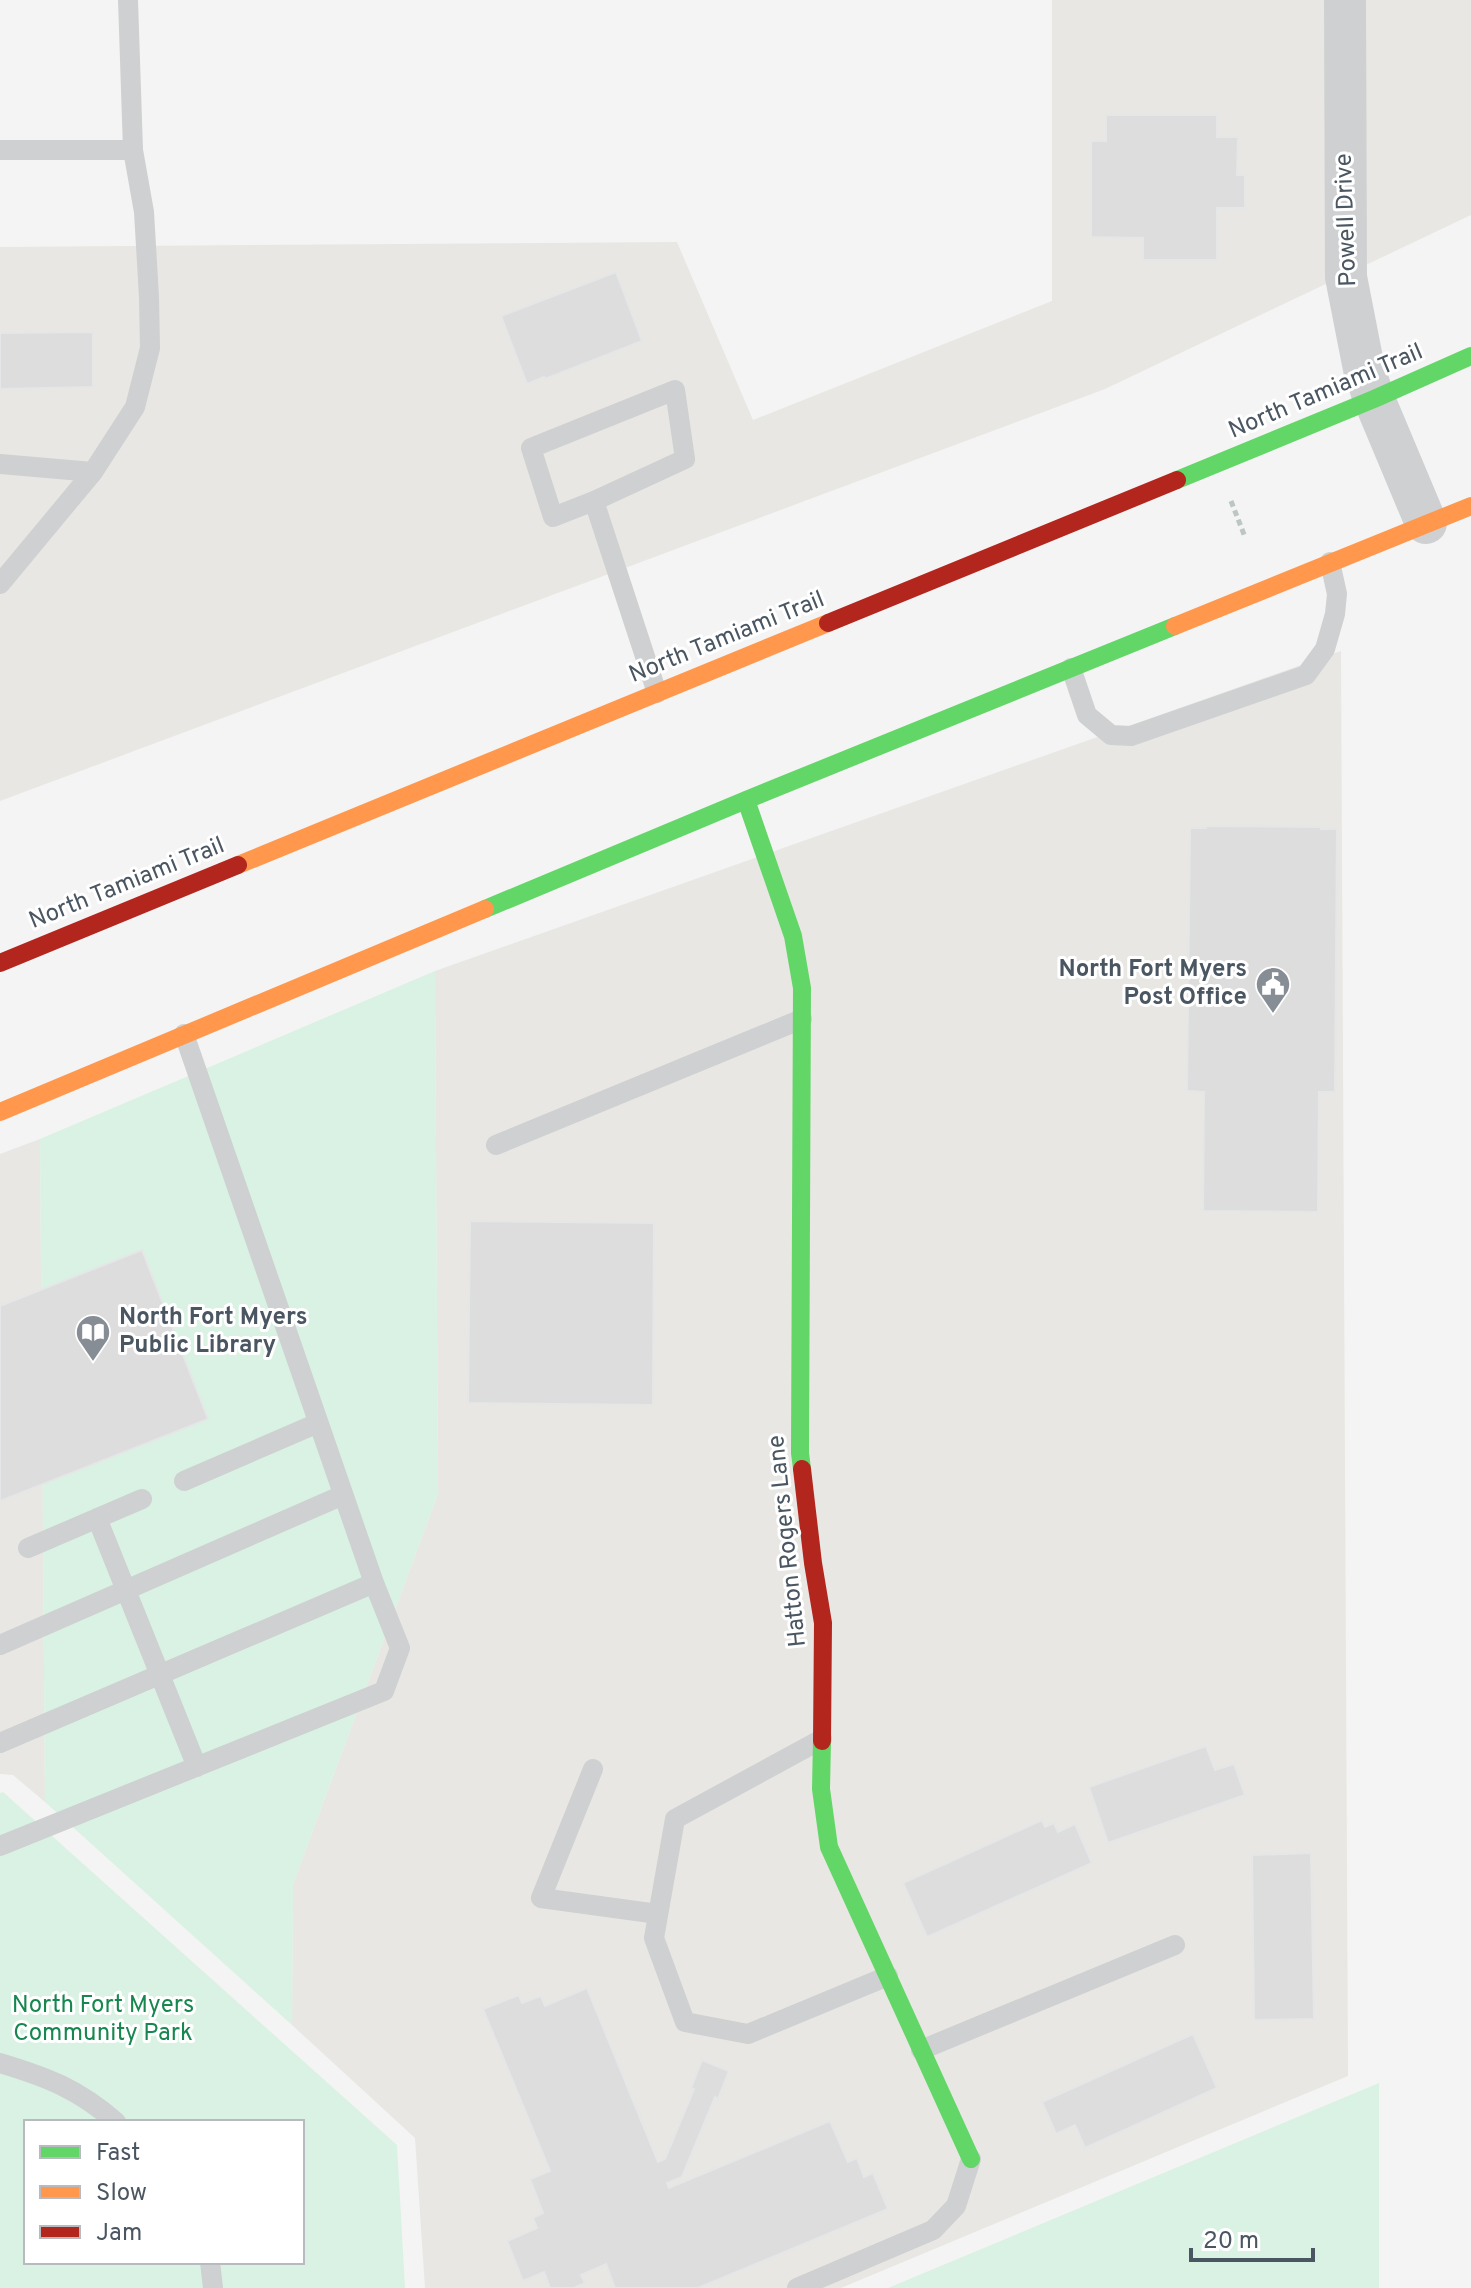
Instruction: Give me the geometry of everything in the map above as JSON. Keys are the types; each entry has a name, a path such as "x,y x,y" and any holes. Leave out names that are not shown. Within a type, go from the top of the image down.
{"main road":[{"name":"North Tamiami Trail","path":"0,963 1374,399 1471,356"},
{"path":"0,1112 746,800 1471,506"},
{"name":"Hatton Rogers Lane","path":"746,800 793,936 802,988 800,1453 823,1623 821,1789 829,1847 971,2159"}],"street":[{"name":"Powell Drive","path":"1345,0 1346,277 1364,369 1426,523"}],"lane":[{"path":"0,584 93,472 135,407 150,348 144,212 133,150 128,0"},
{"path":"0,150 133,150"},
{"path":"675,390 685,459 594,501 553,517 531,448 675,390"},
{"path":"0,464 93,472"},
{"path":"594,501 657,693"},
{"path":"1071,668 1087,715 1111,735 1131,736 1306,675 1325,649 1335,614 1337,594 1330,562"},
{"path":"496,1145 802,1019"},
{"path":"0,1846 384,1691 400,1648 343,1495 184,1034"},
{"path":"184,1481 318,1423"},
{"path":"0,1645 343,1495"},
{"path":"28,1548 142,1499"},
{"path":"97,1518 197,1767"},
{"path":"0,1743 374,1583"},
{"path":"822,1739 675,1819 654,1938 685,2022 748,2034 888,1976"},
{"path":"593,1769 541,1898 658,1914"},
{"path":"921,2050 1175,1945"},
{"path":"0,2063 44,2076 93,2102 114,2120"},
{"path":"797,2288 933,2230 956,2206 971,2159"},
{"path":"210,2264 213,2288"}],"path":[{"path":"1230,498 1245,537"}],"shaded area":[{"path":"1052,0 1471,0 1471,215 1105,389 0,801 0,247 677,242 753,420 1052,301"},
{"path":"1341,651 1348,2076 841,2288 425,2288 415,2138 292,2025 293,1884 438,1494 435,971"},
{"path":"40,1139 45,1802 13,1775 0,1774 0,1154"}],"green space":[{"path":"435,971 438,1494 293,1884 292,2025 45,1802 40,1139"},
{"name":"North Fort Myers Community Park","path":"3,1792 397,2145 405,2288 0,2288 0,1793"},
{"path":"1379,2083 1379,2288 888,2288"}],"building":[{"path":"1106,115 1217,115 1217,137 1238,137 1237,175 1245,175 1245,208 1217,208 1217,260 1143,260 1143,238 1091,237 1091,141 1106,141"},
{"path":"616,272 642,341 527,384 501,316"},
{"path":"93,332 93,387 0,389 0,333"},
{"path":"1190,828 1337,829 1335,1092 1319,1092 1318,1212 1203,1211 1204,1092 1187,1091"},
{"path":"470,1221 654,1223 653,1405 468,1403"},
{"name":"North Fort Myers Public Library","path":"142,1250 208,1419 0,1501 0,1306"},
{"path":"1206,1746 1215,1770 1234,1764 1245,1795 1108,1843 1089,1787"},
{"path":"1042,1820 1045,1827 1054,1823 1058,1832 1075,1824 1092,1863 927,1937 903,1883"},
{"path":"1311,1853 1314,2019 1254,2020 1252,1855"},
{"path":"587,1988 658,2162 665,2159 694,2089 691,2088 702,2060 729,2071 682,2177 667,2183 669,2188 830,2121 848,2162 857,2158 864,2177 873,2173 888,2209 698,2288 615,2288 606,2264 581,2275 585,2283 574,2288 550,2288 544,2272 523,2281 507,2241 537,2228 533,2218 543,2213 530,2179 550,2171 483,2009 519,1995 522,2003 541,1996 545,2006"},
{"path":"1193,2034 1217,2088 1085,2148 1075,2125 1056,2134 1042,2102"}],"traffic: fast":[{"path":"1177,480 1471,356"},
{"path":"485,909 1175,626"},
{"path":"746,800 793,936 802,988 802,1469"},
{"path":"822,1741 821,1789 829,1847 971,2159"}],"traffic: slow":[{"path":"1175,626 1471,506"},
{"path":"238,865 828,623"},
{"path":"0,1112 485,909"}],"traffic: jam":[{"path":"828,623 1177,480"},
{"path":"0,963 238,865"},
{"path":"802,1469 823,1623 822,1741"}],"place":[{"name":"North Fort Myers Post Office","path":"1273,1015"},
{"name":"North Fort Myers Public Library","path":"93,1363"}]}
